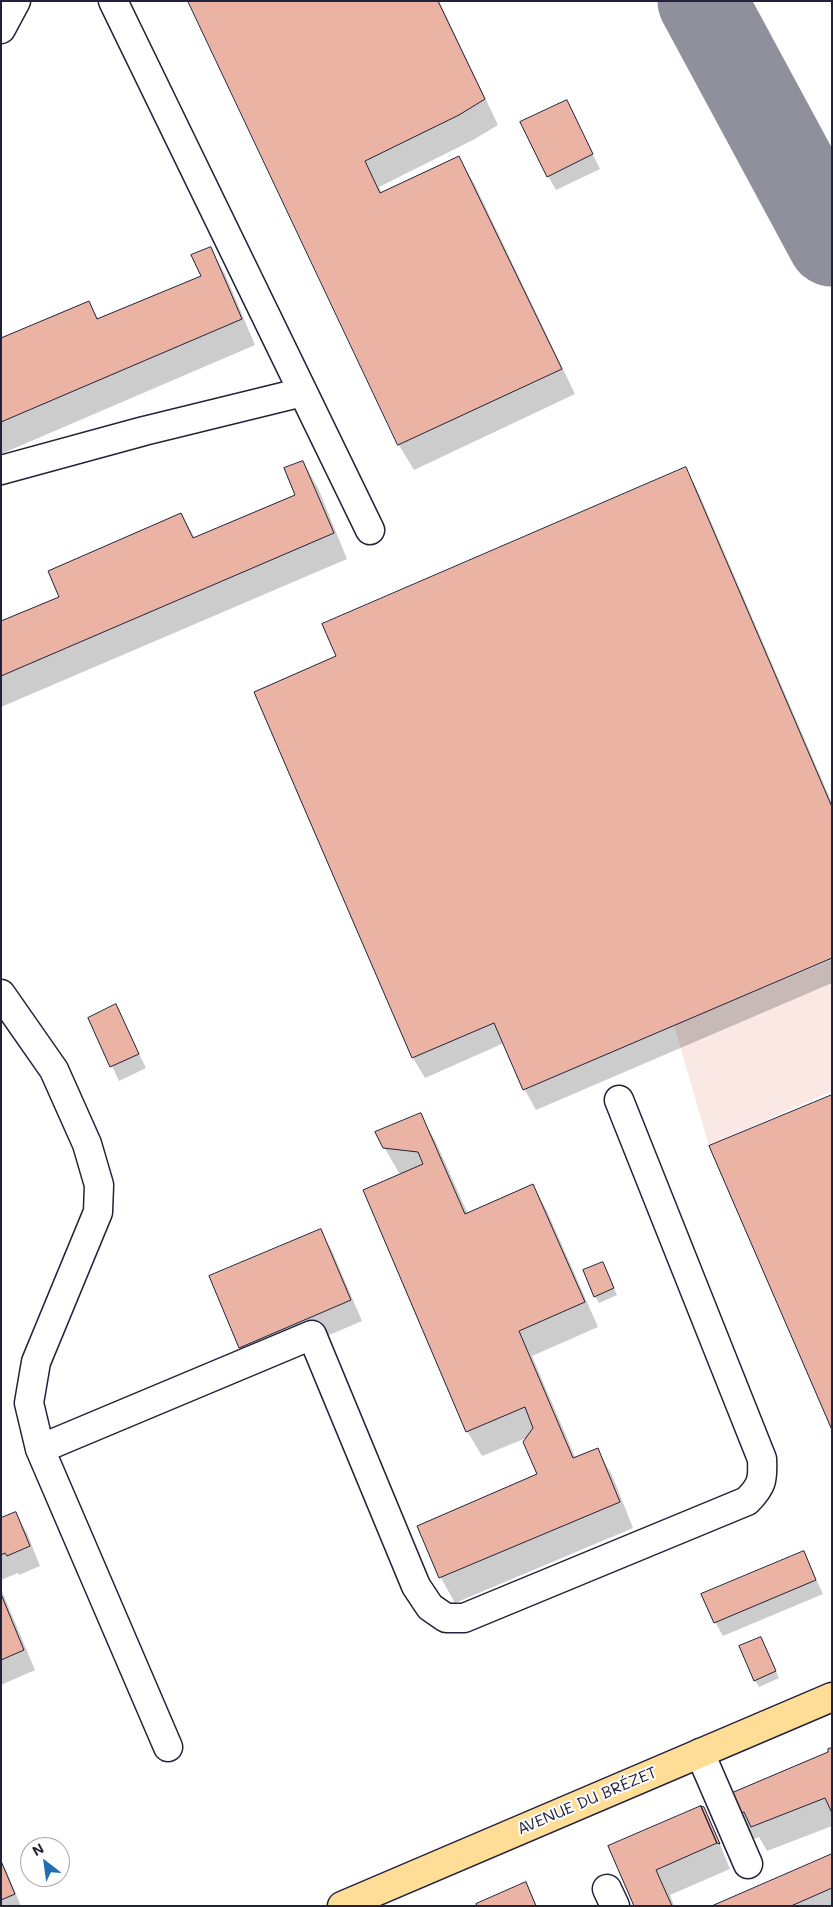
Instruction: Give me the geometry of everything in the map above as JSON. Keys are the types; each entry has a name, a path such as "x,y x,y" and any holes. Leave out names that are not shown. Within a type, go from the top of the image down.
{"main road":[{"name":"AVENUE DU BRÉZET","path":"342,1906 832,1696"}],"lane":[{"path":"1,29 16,1"},
{"path":"113,1 370,530"},
{"path":"1,470 144,431 304,392"},
{"path":"1,994 54,1070 87,1144 98,1185 98,1212 36,1362 29,1403 40,1449 168,1748"},
{"path":"1,1026 31,1036"},
{"path":"40,1449 312,1335 416,1586 430,1607 446,1618 464,1618 747,1501 758,1490 763,1477 762,1459 618,1100"},
{"path":"700,1753 748,1864"}],"shaded area":[{"path":"832,960 832,1091 709,1146 674,1025"}],"building":[{"path":"188,1 438,1 485,99 459,115 365,161 380,193 459,156 562,369 398,445"},
{"path":"567,100 593,154 547,177 520,122"},
{"path":"211,247 242,319 1,422 1,338 89,301 97,319 201,276 191,255"},
{"path":"303,461 334,533 1,676 1,621 59,597 48,571 181,513 193,538 295,495 284,468"},
{"path":"686,467 832,807 832,958 523,1090 494,1023 412,1058 254,692 336,656 322,624"},
{"path":"116,1004 139,1054 110,1067 88,1018"},
{"path":"832,1095 832,1430 709,1146"},
{"path":"421,1113 465,1214 533,1184 585,1302 519,1331 573,1458 598,1448 620,1502 439,1578 417,1526 537,1474 523,1442 533,1428 525,1407 466,1432 363,1190 423,1164 418,1152 383,1148 375,1132"},
{"path":"321,1229 351,1300 239,1348 209,1276"},
{"path":"603,1262 614,1288 594,1297 583,1270"},
{"path":"16,1512 30,1546 7,1556 5,1553 1,1555 1,1518"},
{"path":"804,1551 816,1580 714,1623 701,1594"},
{"path":"1,1594 24,1650 1,1660"},
{"path":"761,1637 776,1671 754,1681 739,1646"},
{"path":"832,1748 832,1813 825,1798 751,1827 744,1812 738,1814 729,1794 828,1752 828,1749"},
{"path":"701,1806 704,1807 720,1844 717,1843"},
{"path":"701,1806 717,1843 656,1870 672,1906 634,1906 608,1846"},
{"path":"832,1854 832,1888 791,1906 712,1906"},
{"path":"1,1861 15,1894 1,1900"},
{"path":"526,1882 536,1906 477,1906 476,1904"}],"taxiway":[{"path":"702,1 832,242"}]}
